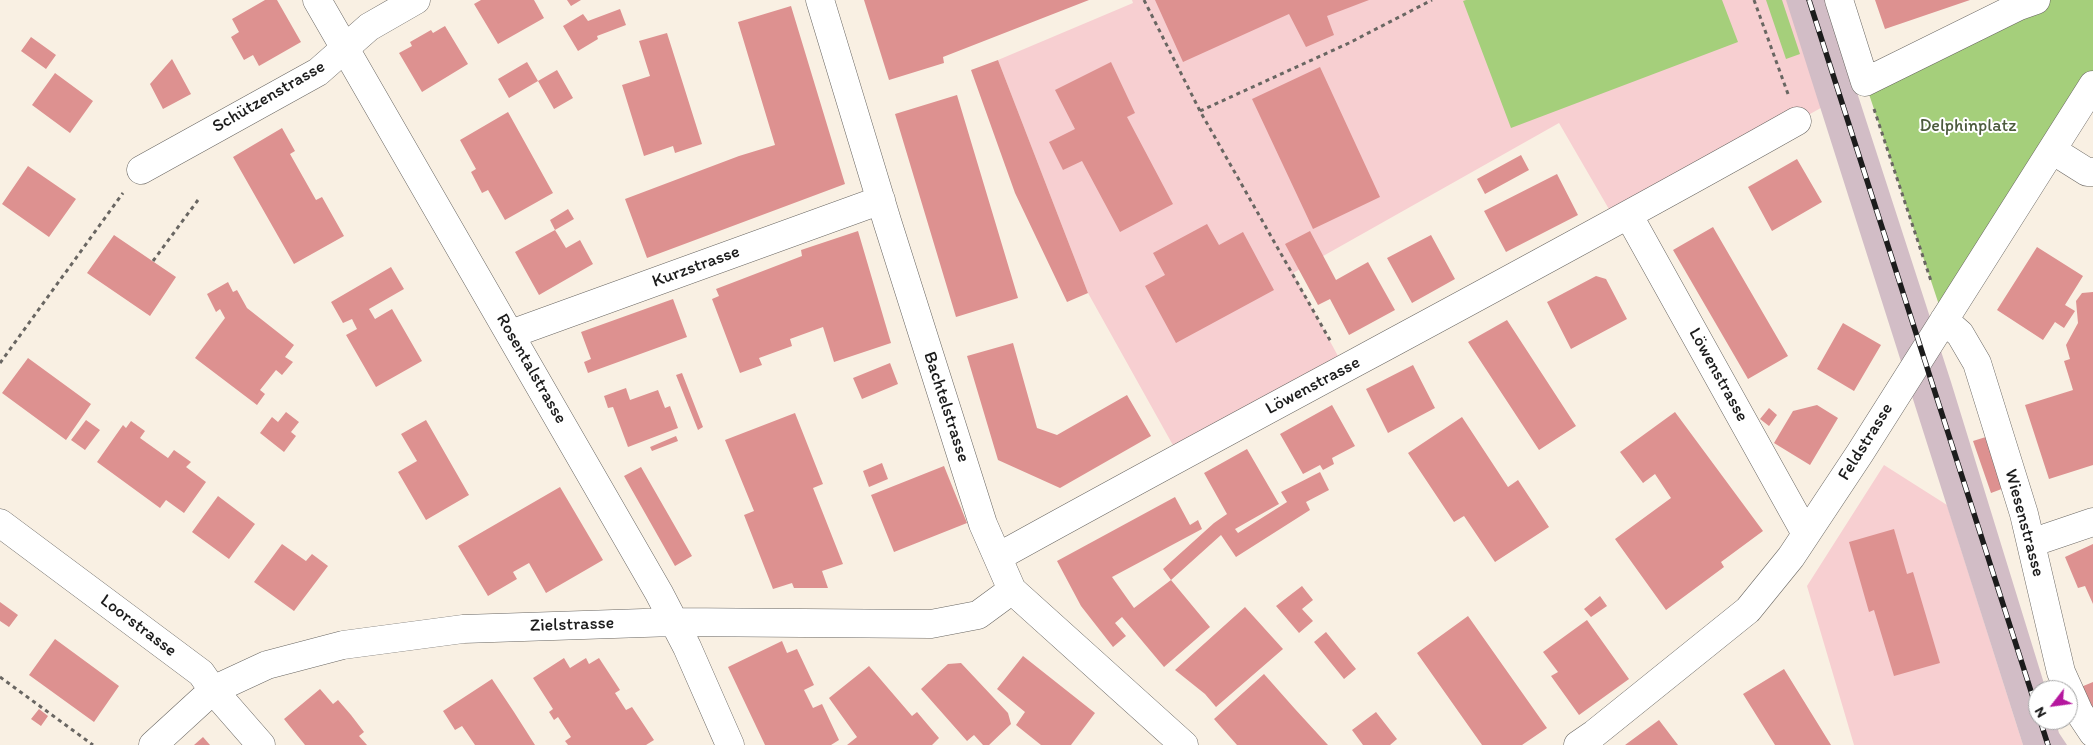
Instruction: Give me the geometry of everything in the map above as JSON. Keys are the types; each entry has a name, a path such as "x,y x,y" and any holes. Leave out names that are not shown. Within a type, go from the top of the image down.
{"street":[{"name":"Rosentalstrasse","path":"317,0 659,593 687,647 730,745"},
{"name":"Schützenstrasse","path":"141,170 318,72 369,27 416,0"},
{"name":"Bachtelstrasse","path":"820,0 983,524 1012,590 1184,745"},
{"path":"1839,0 1865,82 2024,2"},
{"name":"Feldstrasse","path":"1578,745 1748,610 1791,557 1860,453 2093,85"},
{"name":"Löwenstrasse","path":"998,557 1179,456 1630,216 1797,121"},
{"path":"2052,150 2087,172 2093,172"},
{"name":"Kurzstrasse","path":"511,334 881,200"},
{"name":"Löwenstrasse","path":"1630,216 1806,534"},
{"name":"Wiesenstrasse","path":"1944,320 1960,334 1977,363 2031,543 2061,672 2079,712 2093,733"},
{"path":"2031,543 2093,522"},
{"name":"Loorstrasse","path":"0,523 201,673 260,745"},
{"name":"Zielstrasse","path":"154,745 213,690 267,665 343,645 463,629 674,622 931,624 978,615 1012,590"}],"path":[{"path":"1144,0 1200,111 1345,369"},
{"path":"1200,111 1349,43 1432,0"},
{"path":"1754,0 1797,121"},
{"path":"1865,82 1934,287"},
{"path":"0,362 141,170"},
{"path":"153,261 198,200"},
{"path":"0,677 93,745"}],"shaded area":[{"path":"1132,0 1792,0 1826,105 1617,223 1559,123 1293,273 1345,369 1179,456 1088,293 998,60 1133,3"},
{"path":"1786,0 1827,0 1951,382 2043,680 2028,680 2028,730 2058,730 2067,745 2023,745"},
{"path":"1884,465 1947,505 2023,745 1854,745 1807,586"}],"green space":[{"path":"1722,0 1738,42 1511,128 1463,1"},
{"path":"1766,0 1782,0 1800,54 1786,59"},
{"name":"Delphinplatz","path":"2036,0 2093,0 2093,85 1944,320 1865,82"}],"building":[{"path":"265,0 277,0 301,42 259,66 253,55 244,60 231,37 239,32 232,19"},
{"path":"481,0 534,0 544,18 498,44 474,4"},
{"path":"567,0 581,0 571,6"},
{"path":"864,0 1089,0 943,57 944,63 889,80"},
{"path":"1155,0 1369,0 1327,16 1334,35 1306,47 1289,14 1183,62"},
{"path":"1875,0 1970,0 1885,29"},
{"path":"791,6 845,184 647,258 625,199 739,156 775,145 738,22"},
{"path":"620,9 626,25 597,36 598,39 578,51 563,26 583,14 588,21"},
{"path":"445,26 468,64 422,92 399,53 412,46 410,42 431,30 433,33"},
{"path":"667,33 702,144 675,153 673,146 644,156 622,85 650,76 639,41"},
{"path":"31,37 56,55 46,69 21,51"},
{"path":"172,59 191,94 163,109 150,84"},
{"path":"998,60 1088,293 1067,302 1015,193 971,70"},
{"path":"527,62 538,81 509,98 498,79"},
{"path":"1111,62 1135,113 1127,117 1173,204 1120,232 1082,161 1063,170 1049,142 1075,129 1055,90"},
{"path":"1320,67 1380,197 1313,229 1252,99"},
{"path":"557,70 573,98 554,109 538,81"},
{"path":"55,73 93,101 70,133 32,105"},
{"path":"957,95 1018,298 956,317 895,114"},
{"path":"508,112 553,193 505,220 488,190 482,193 471,172 476,169 460,140"},
{"path":"282,128 295,151 290,154 316,200 322,197 344,236 294,264 233,157"},
{"path":"1521,155 1529,170 1485,194 1477,179"},
{"path":"1797,159 1822,202 1772,231 1748,187"},
{"path":"28,166 76,199 49,237 2,204"},
{"path":"1557,174 1578,215 1506,252 1484,211"},
{"path":"568,209 574,219 555,230 550,220"},
{"path":"1207,224 1219,245 1243,232 1274,290 1176,343 1145,286 1165,275 1153,253"},
{"path":"1713,227 1788,356 1748,379 1673,250"},
{"path":"555,230 566,248 580,240 593,264 539,295 515,252"},
{"path":"858,231 891,343 834,362 823,327 790,339 792,346 759,358 762,365 740,373 712,299 719,296 716,289 802,256 801,250"},
{"path":"1310,231 1336,280 1368,262 1395,310 1349,335 1330,299 1318,305 1285,244"},
{"path":"114,235 176,277 150,316 87,273"},
{"path":"1431,235 1455,279 1412,303 1387,258"},
{"path":"2037,247 2083,276 2065,305 2075,311 2064,328 2055,322 2043,340 1997,310"},
{"path":"391,267 404,289 369,309 375,319 392,309 422,361 376,387 346,335 357,329 352,319 343,323 331,302"},
{"path":"1596,276 1606,279 1627,319 1571,349 1547,302"},
{"path":"228,282 233,292 237,290 247,308 294,345 285,357 293,362 282,375 276,370 260,390 265,394 257,405 195,358 225,318 220,309 216,312 207,294"},
{"path":"2093,292 2093,465 2049,479 2025,405 2073,390 2064,361 2070,359 2066,345 2078,323 2076,301 2082,293"},
{"path":"673,299 687,337 588,373 584,362 591,359 581,332"},
{"path":"1507,320 1576,426 1539,450 1468,342"},
{"path":"1843,323 1881,345 1854,391 1817,369"},
{"path":"1013,343 1037,428 1057,435 1127,395 1151,436 1060,488 998,460 967,356"},
{"path":"28,358 91,404 66,440 2,393"},
{"path":"890,363 898,384 862,399 853,378"},
{"path":"1413,365 1435,408 1388,433 1366,389"},
{"path":"682,373 703,427 698,430 676,375"},
{"path":"626,388 630,400 658,390 665,408 670,406 678,428 628,447 613,407 608,408 604,396"},
{"path":"1332,405 1355,446 1332,458 1334,464 1323,470 1320,465 1303,474 1280,434"},
{"path":"1817,405 1838,418 1810,465 1774,443 1793,411"},
{"path":"1769,408 1777,415 1769,426 1760,419"},
{"path":"286,412 299,422 291,432 296,436 284,452 260,433 272,417 278,422"},
{"path":"1675,412 1763,531 1721,562 1724,567 1666,610 1615,539 1671,498 1655,474 1643,483 1620,452"},
{"path":"795,413 823,484 813,488 843,564 822,571 828,588 794,588 792,583 773,589 744,515 754,511 725,440"},
{"path":"1462,417 1508,487 1518,480 1549,527 1495,562 1464,516 1454,522 1408,453"},
{"path":"86,420 100,430 85,450 71,440"},
{"path":"426,420 469,495 426,520 398,472 417,461 401,434"},
{"path":"131,421 145,431 140,438 168,458 174,450 191,462 186,467 206,482 184,513 166,500 160,508 97,462 123,425 126,428"},
{"path":"676,436 678,441 652,451 650,447"},
{"path":"1989,436 2007,487 1991,493 1973,441"},
{"path":"1247,449 1279,504 1235,529 1238,533 1287,502 1281,492 1320,472 1329,490 1306,502 1310,510 1236,557 1221,535 1171,580 1163,569 1214,523 1227,514 1204,473"},
{"path":"882,463 888,479 869,487 863,471"},
{"path":"944,466 967,523 894,552 871,495"},
{"path":"641,467 692,556 675,566 624,476"},
{"path":"560,487 603,560 546,593 529,563 513,572 517,579 488,596 458,546"},
{"path":"218,496 255,524 229,559 192,532"},
{"path":"1175,497 1190,525 1198,520 1202,529 1112,577 1134,608 1171,580 1210,627 1164,667 1122,617 1115,623 1126,636 1113,647 1081,606 1057,561"},
{"path":"1894,529 1907,574 1913,572 1940,663 1894,676 1874,610 1869,612 1849,542"},
{"path":"282,544 306,561 312,554 328,566 294,611 254,582"},
{"path":"2093,544 2093,604 2085,586 2078,588 2065,557"},
{"path":"1302,586 1313,600 1302,609 1313,621 1299,633 1276,606"},
{"path":"1600,596 1607,606 1591,617 1584,609"},
{"path":"0,602 18,615 9,627 0,621"},
{"path":"1245,607 1283,649 1216,707 1205,694 1175,670"},
{"path":"1468,616 1547,728 1522,745 1482,745 1417,653"},
{"path":"1587,620 1629,679 1579,715 1551,676 1558,672 1543,652"},
{"path":"1326,632 1356,669 1344,679 1314,642"},
{"path":"55,639 119,686 94,722 29,675"},
{"path":"782,641 787,653 797,649 814,685 804,690 813,708 822,704 839,740 831,745 765,745 728,667"},
{"path":"1023,656 1095,713 1071,745 1041,745 1016,725 1025,712 997,689"},
{"path":"564,658 570,668 586,658 589,664 599,658 620,690 615,693 626,710 632,707 654,740 646,745 568,745 565,741 571,737 558,717 554,720 549,712 553,709 533,678"},
{"path":"961,663 1008,713 1011,724 989,745 983,745 974,735 967,741 921,689 948,664"},
{"path":"869,666 912,716 917,712 939,738 932,745 847,745 857,737 829,698"},
{"path":"1784,669 1831,745 1775,745 1743,694"},
{"path":"1264,674 1328,745 1237,745 1214,719"},
{"path":"492,679 535,745 475,745 462,726 455,730 443,711"},
{"path":"2093,682 2093,711 2081,687"},
{"path":"320,689 333,704 338,700 351,715 364,732 359,736 367,745 305,745 284,719"},
{"path":"39,709 48,716 41,726 31,719"},
{"path":"1376,712 1397,739 1390,745 1363,745 1352,730"},
{"path":"1659,720 1678,745 1625,745"},
{"path":"203,737 210,745 194,745"}],"railway":[{"path":"1809,0 2028,682"},
{"path":"2043,730 2048,745"}]}
